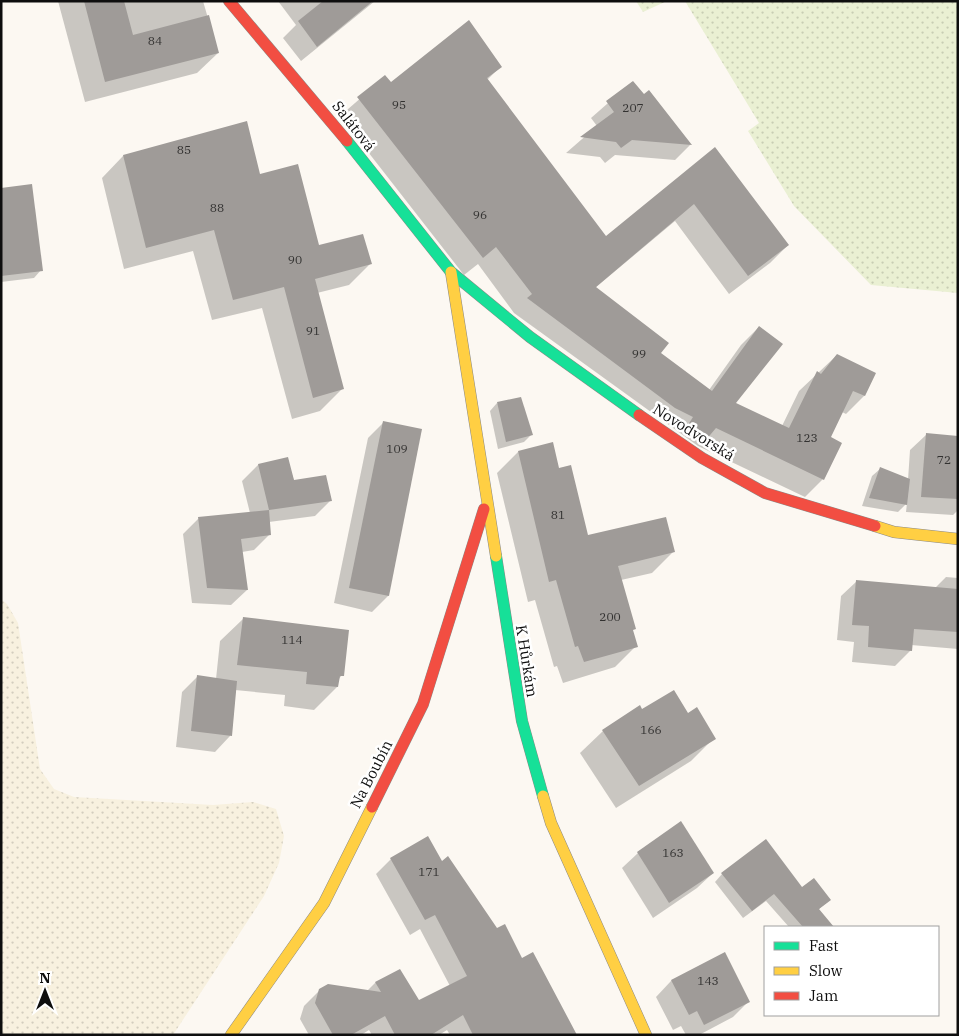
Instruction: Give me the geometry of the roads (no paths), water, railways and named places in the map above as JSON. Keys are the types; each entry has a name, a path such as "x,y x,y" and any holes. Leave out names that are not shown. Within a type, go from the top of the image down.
{"street":[{"name":"Salátová","path":"229,1 321,108 451,272"},
{"name":"K Hůrkám","path":"451,272 486,503 522,721 551,823 646,1035"},
{"name":"Novodvorská","path":"451,272 530,337 626,407 702,458 764,493 894,532 958,539"},
{"name":"Na Boubín","path":"232,1035 324,903 423,704 486,503"}]}
